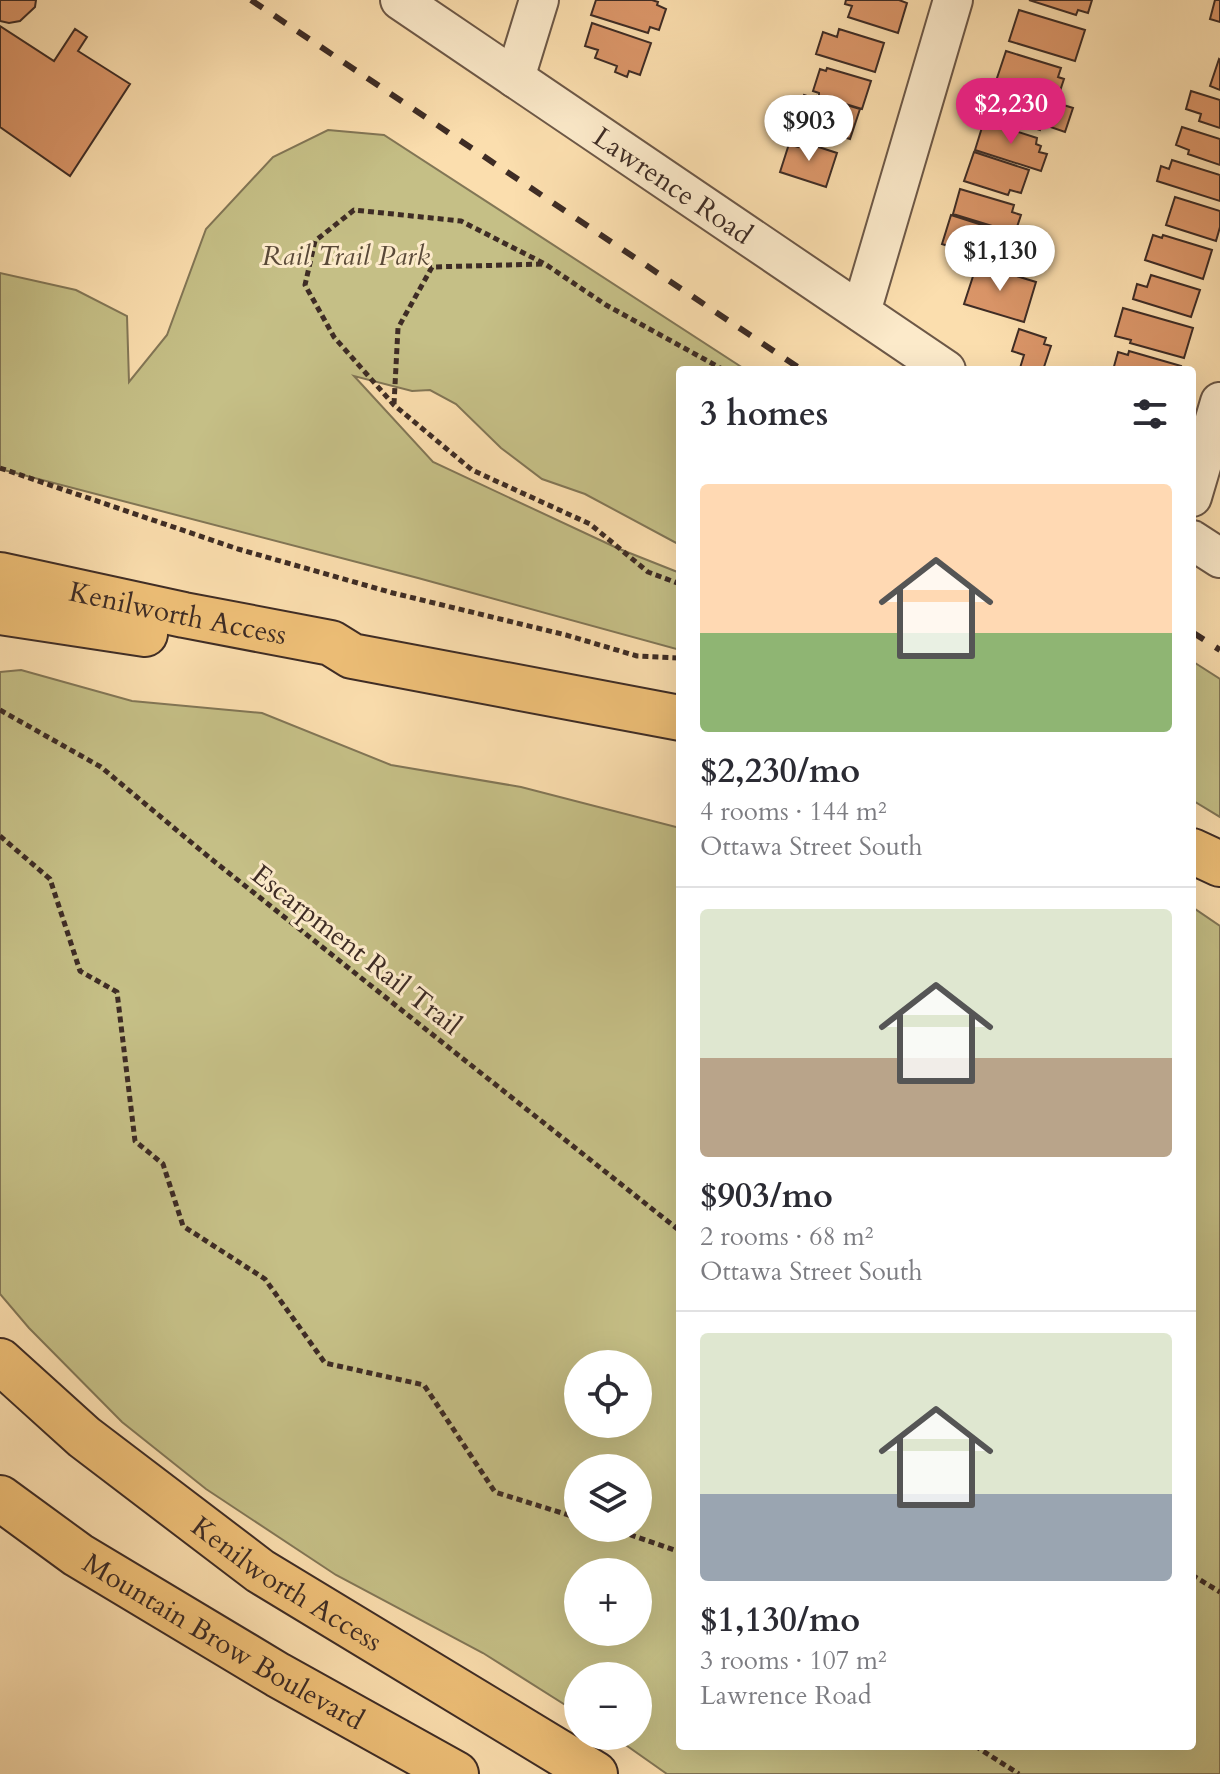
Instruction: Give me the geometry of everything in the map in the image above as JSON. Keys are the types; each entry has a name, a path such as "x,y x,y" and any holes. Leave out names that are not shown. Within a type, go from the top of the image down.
{"main road":[{"name":"Kenilworth Access","path":"0,575 331,643 352,656 676,717"},
{"name":"Kenilworth Access","path":"0,612 329,662 352,656"},
{"path":"1196,853 1220,864"},
{"name":"Kenilworth Access","path":"0,1361 84,1437 260,1571 595,1774"},
{"name":"Mountain Brow Boulevard","path":"0,1498 78,1555 278,1675 456,1774"}],"street":[{"name":"Lawrence Road","path":"400,0 940,366"},
{"path":"515,78 539,0"},
{"path":"861,312 953,0"},
{"path":"1196,483 1220,402"},
{"path":"1196,543 1220,558"}],"path":[{"path":"676,582 648,572 590,524 472,470 394,405 334,337 305,285 315,241 354,210 461,221 545,264 606,305 717,366"},
{"path":"394,405 398,328 432,267 545,264"},
{"path":"0,468 238,549 393,593 566,635 637,656 676,658"},
{"name":"Escarpment Rail Trail","path":"0,710 101,767 210,858 676,1228"},
{"path":"0,836 50,879 80,971 117,992 135,1141 163,1164 183,1226 265,1279 325,1363 424,1385 495,1492 564,1514"},
{"path":"651,1542 676,1551"},
{"path":"1196,1577 1220,1592"},
{"path":"981,1750 1019,1774"}],"green space":[{"name":"Rail Trail Park","path":"328,130 384,135 740,366 676,366 676,543 585,494 542,479 501,448 456,404 430,390 412,391 354,376 433,462 617,548 676,571 676,649 0,469 0,273 76,290 127,316 129,382 167,335 206,229 273,157"},
{"path":"1196,664 1220,679 1220,817 1196,802"},
{"path":"21,670 132,701 262,713 391,765 521,787 676,827 676,1750 1196,1750 1196,910 1220,926 1220,1774 667,1774 633,1750 652,1750 652,1662 564,1662 564,1704 483,1653 336,1575 206,1489 122,1422 29,1328 0,1294 0,672"}],"building":[{"path":"0,0 36,0 35,7 20,21 9,23 0,21"},
{"path":"596,0 652,0 666,9 659,30 650,27 648,33 591,15"},
{"path":"846,0 899,0 907,3 898,33 848,17 852,6 845,4"},
{"path":"1029,0 1092,0 1088,13 1078,10 1076,15"},
{"path":"1215,0 1220,0 1220,22 1210,19"},
{"path":"1019,10 1085,30 1075,61 1009,41"},
{"path":"592,23 651,43 640,75 629,71 627,77 615,72 617,66 595,58 598,50 585,46"},
{"path":"0,26 54,61 75,29 87,37 78,51 130,84 70,176 0,127"},
{"path":"839,29 884,43 875,72 816,54 823,32 837,37"},
{"path":"1006,51 1061,68 1058,77 1064,79 1060,91 1053,89 1050,99 996,81"},
{"path":"1220,60 1220,90 1210,86"},
{"path":"827,68 871,81 862,109 819,96 813,91 820,69 826,71"},
{"path":"996,84 1073,108 1065,132 1042,124 1040,130 986,113"},
{"path":"1191,91 1220,100 1220,128 1199,121 1201,114 1186,109"},
{"path":"804,95 860,109 850,139 807,126 809,120 798,117"},
{"path":"984,121 1037,138 1036,144 1041,146 1039,152 1047,154 1041,171 975,150"},
{"path":"1182,127 1220,139 1220,165 1188,154 1189,150 1176,145"},
{"path":"800,141 837,153 826,187 780,172 789,144 798,147"},
{"path":"974,152 1029,170 1021,193 1010,190 1008,195 964,181"},
{"path":"1172,160 1220,175 1220,201 1157,181 1161,166 1169,169"},
{"path":"960,189 1014,205 1012,212 1021,215 1015,233 953,214"},
{"path":"1175,197 1220,211 1216,241 1166,225"},
{"path":"951,215 1001,231 999,237 1023,245 1016,264 994,257 992,260 942,244"},
{"path":"1153,235 1162,238 1163,235 1212,250 1203,279 1145,260"},
{"path":"977,264 1036,282 1024,322 964,304"},
{"path":"1151,275 1200,290 1191,317 1133,299 1137,284 1147,287"},
{"path":"1123,308 1193,328 1184,358 1115,336"},
{"path":"1019,329 1046,338 1044,344 1051,346 1044,366 1021,366 1024,355 1012,351"},
{"path":"1129,351 1181,366 1114,366 1118,352 1128,355"}],"railway":[{"path":"251,0 796,366"},
{"path":"1196,635 1220,650"}]}
